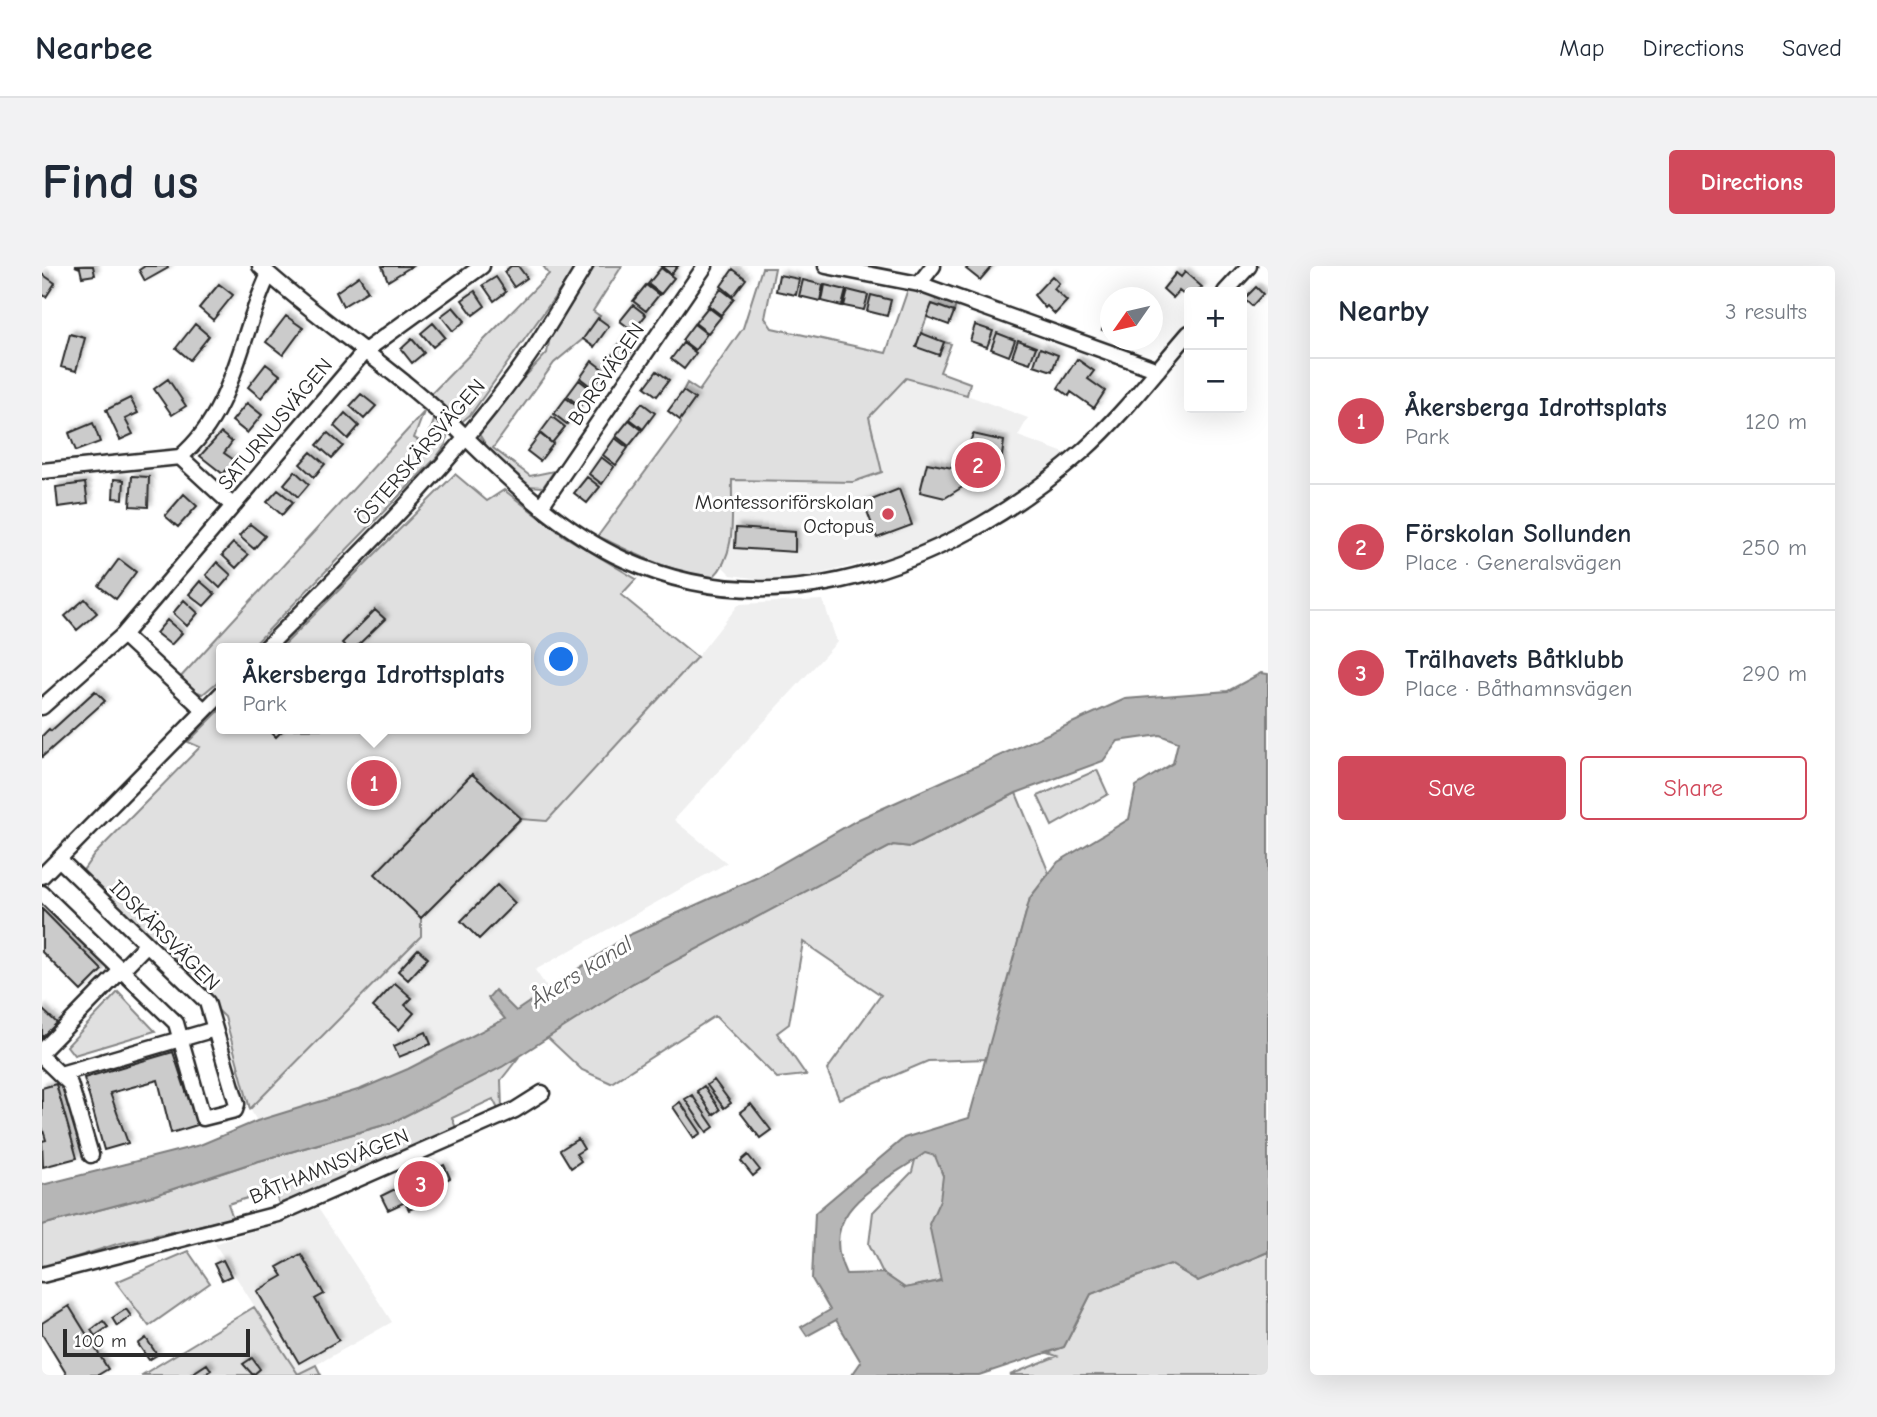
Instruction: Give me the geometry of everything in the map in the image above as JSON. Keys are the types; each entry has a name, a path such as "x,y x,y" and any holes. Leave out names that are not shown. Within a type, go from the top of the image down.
{"street":[{"name":"SATURNUSVÄGEN","path":"42,707 123,635 365,351 482,266"},
{"name":"ÖSTERSKÄRSVÄGEN","path":"271,643 394,517 464,439 534,348 585,266"},
{"name":"BORGVÄGEN","path":"541,506 705,266"},
{"path":"826,266 919,284 1158,370"},
{"path":"919,284 933,266"},
{"path":"1230,287 1249,266"},
{"path":"42,471 180,457 211,423 225,398 259,296 264,270 453,425 494,468 589,540 625,560 691,582 768,591 854,578 930,552 965,536 1009,509 1086,448 1184,339"},
{"path":"180,457 233,506"},
{"path":"123,635 204,710"},
{"path":"42,876 216,699"},
{"name":"IDSKÄRSVÄGEN","path":"42,893 176,1023 203,1118 235,1110 237,1104 207,1002 58,859"},
{"path":"42,1051 146,945"},
{"path":"60,1074 215,1029"},
{"path":"42,1057 70,1084 92,1155"},
{"name":"BÅTHAMNSVÄGEN","path":"42,1275 278,1214 515,1110 542,1093"}],"shaded area":[{"path":"543,266 577,266 471,414 458,425 458,411 448,412 429,396 549,274"},
{"path":"593,266 622,266 593,311 600,316 583,339 554,363 493,448 530,476 554,471 543,487 528,486 489,450 479,434 485,426 482,423 547,353 551,331"},
{"path":"762,268 775,268 765,318 772,328 886,353 908,289 956,304 954,312 932,304 916,346 939,355 944,342 951,344 940,372 970,383 967,395 906,378 869,417 882,472 853,482 732,480 730,544 721,568 713,577 668,567 598,536 681,423 680,420 694,400 683,391 687,383 699,391 743,328"},
{"path":"907,378 967,395 1028,418 1018,436 1067,454 1008,500 959,530 915,550 807,577 767,580 731,575 723,567 729,550 732,479 853,482 881,472 869,417"},
{"path":"424,412 414,438 425,444 435,418 447,435 446,444 436,458 256,643 216,643 216,683 203,694 189,689 178,680"},
{"path":"455,474 487,501 504,490 564,536 636,579 621,595 697,657 547,821 521,819 421,917 421,936 250,1109 225,1017 79,876 94,855 200,747 188,742 216,714 216,734 531,734 531,643 286,643"},
{"path":"823,600 837,642 674,820 727,863 535,970 548,989 516,1011 495,991 488,998 505,1019 408,1069 361,1089 257,1121 250,1109 421,936 421,918 521,818 547,821 697,657 739,604"},
{"path":"1097,770 1108,794 1052,826 1038,796"},
{"path":"1016,793 1049,873 1030,898 987,1059 928,1061 839,1099 827,1070 881,995 803,942 789,1024 777,1033 806,1075 777,1078 715,1016 611,1083 582,1070 547,1037 633,983 893,845 911,847"},
{"path":"118,992 155,1031 74,1055 67,1046"},
{"path":"519,1057 501,1080 502,1108 498,1109 493,1099 452,1118 456,1128 367,1170 279,1204 274,1190 228,1204 233,1218 117,1244 42,1268 42,1225 155,1195 252,1163 391,1123"},
{"path":"939,1150 984,1262 935,1282 905,1288 883,1273 869,1244 873,1212 912,1172 915,1160 925,1152"},
{"path":"318,1208 392,1322 298,1375 215,1244"},
{"path":"188,1251 210,1283 149,1326 116,1282"},
{"path":"1268,1252 1268,1375 1010,1375 1057,1356 1048,1353 1064,1347 1091,1294 1170,1264 1198,1281"},
{"path":"254,1307 298,1374 316,1365 321,1375 142,1375"}],"water":[{"name":"Åkers kanal","path":"1261,673 1268,674 1268,1252 1198,1281 1170,1264 1091,1294 1064,1347 979,1375 852,1375 861,1362 836,1320 807,1336 801,1327 830,1310 812,1279 815,1213 904,1138 969,1118 1030,898 1058,862 1129,819 1136,786 1173,763 1178,742 1160,735 1118,741 1103,761 1016,793 911,847 893,845 633,983 502,1067 391,1123 252,1163 155,1195 42,1225 42,1185 200,1145 257,1121 361,1089 408,1069 505,1019 488,998 495,990 516,1011 627,936 758,877 859,819 1125,699 1228,691","holes":["925,1153 935,1156 943,1176 940,1200 929,1224 941,1281 905,1288 883,1273 846,1274 839,1251 839,1232 857,1201"]}],"building":[{"path":"75,266 93,266 95,275 82,277 80,268"},
{"path":"145,266 168,268 145,281 139,270"},
{"path":"382,266 412,266 388,281"},
{"path":"511,266 518,266 527,278 514,287 504,272"},
{"path":"661,266 678,266 671,274"},
{"path":"969,266 992,266 980,280 966,269"},
{"path":"661,268 674,278 661,294 648,284"},
{"path":"733,269 746,279 733,296 721,286"},
{"path":"1185,272 1202,287 1184,287 1184,295 1179,291 1173,298 1163,289 1176,273 1181,277"},
{"path":"42,274 55,283 46,297 42,294"},
{"path":"779,275 799,279 796,295 776,291"},
{"path":"359,276 368,291 343,306 336,292"},
{"path":"1052,276 1059,283 1054,289 1067,301 1055,314 1047,306 1045,308 1034,295"},
{"path":"496,277 506,292 494,301 483,285"},
{"path":"803,280 823,285 820,301 799,296"},
{"path":"219,284 233,295 213,320 199,308"},
{"path":"646,285 659,295 646,311 633,301"},
{"path":"825,285 846,290 842,306 822,301"},
{"path":"1256,287 1263,294 1252,306 1247,302 1247,296"},
{"path":"721,289 734,299 721,315 708,305"},
{"path":"848,290 868,295 864,310 844,306"},
{"path":"475,291 485,306 473,315 462,300"},
{"path":"871,295 891,300 887,316 867,311"},
{"path":"932,304 954,312 949,325 927,317"},
{"path":"633,305 646,315 633,331 620,321"},
{"path":"453,307 465,321 453,331 441,316"},
{"path":"708,307 721,317 708,333 695,323"},
{"path":"286,316 303,328 283,355 266,342"},
{"path":"598,318 609,326 594,347 583,339"},
{"path":"433,323 445,337 433,347 421,333"},
{"path":"195,324 209,336 190,360 176,348"},
{"path":"694,324 707,334 695,350 682,340"},
{"path":"975,325 993,331 987,347 970,341"},
{"path":"921,333 944,342 939,355 916,347"},
{"path":"997,333 1015,340 1009,356 991,349"},
{"path":"70,334 85,338 76,371 61,367"},
{"path":"623,338 634,346 623,363 612,355"},
{"path":"412,339 424,353 412,363 401,349"},
{"path":"1018,340 1036,347 1030,363 1012,357"},
{"path":"683,343 696,353 684,369 671,359"},
{"path":"1040,348 1058,355 1052,371 1034,365"},
{"path":"1077,359 1094,371 1088,379 1105,391 1094,408 1071,392 1069,396 1058,388"},
{"path":"592,361 605,371 593,388 580,378"},
{"path":"266,364 280,375 261,398 248,387"},
{"path":"657,371 669,380 657,396 645,387"},
{"path":"168,379 186,406 172,415 154,389"},
{"path":"579,380 592,390 580,406 567,396"},
{"path":"683,391 695,399 680,420 668,411"},
{"path":"361,394 376,406 364,419 350,406"},
{"path":"130,398 138,413 125,419 133,434 120,440 106,410"},
{"path":"566,398 579,408 567,424 554,414"},
{"path":"247,403 262,415 247,433 232,421"},
{"path":"642,403 655,413 643,429 630,419"},
{"path":"345,413 359,426 348,439 334,426"},
{"path":"552,417 565,427 552,443 540,433"},
{"path":"629,420 642,430 629,446 616,436"},
{"path":"93,423 100,442 76,451 69,433"},
{"path":"221,433 232,442 224,453 234,460 223,474 200,456"},
{"path":"328,433 343,446 332,458 317,445"},
{"path":"540,434 553,444 540,461 527,451"},
{"path":"973,434 1004,441 1000,470 991,469 945,498 920,492 927,463 952,468 964,459"},
{"path":"615,438 628,448 616,465 603,455"},
{"path":"311,452 325,464 314,477 300,464"},
{"path":"601,457 614,467 602,484 589,474"},
{"path":"295,471 309,484 298,497 284,484"},
{"path":"132,476 149,477 148,507 130,506"},
{"path":"587,477 600,487 587,503 574,493"},
{"path":"114,479 124,480 123,499 113,498"},
{"path":"85,483 88,503 58,507 56,487"},
{"name":"Montessoriförskolan Octopus","path":"899,489 912,525 877,538 864,503"},
{"path":"278,490 293,502 282,515 267,502"},
{"path":"184,494 197,506 178,527 165,516"},
{"path":"250,524 265,536 254,549 239,536"},
{"path":"736,528 795,532 795,552 735,548"},
{"path":"233,543 248,555 236,568 222,555"},
{"path":"119,559 136,572 116,599 99,586"},
{"path":"217,562 231,575 220,588 206,575"},
{"path":"200,581 215,594 204,606 189,594"},
{"path":"85,599 97,613 77,630 65,616"},
{"path":"184,600 198,613 187,626 173,613"},
{"path":"375,610 385,619 360,643 342,643"},
{"path":"167,620 182,633 171,645 156,633"},
{"path":"95,691 105,701 42,757 42,736"},
{"path":"472,774 521,818 421,918 375,874"},
{"path":"497,885 515,903 479,939 461,921"},
{"path":"42,909 102,970 81,991 42,952"},
{"path":"418,949 428,958 408,980 398,971"},
{"path":"395,983 412,998 405,1005 414,1013 399,1030 373,1007"},
{"path":"42,1009 57,1023 42,1038"},
{"path":"426,1032 431,1044 399,1057 394,1046"},
{"path":"173,1052 197,1125 171,1133 158,1080 110,1093 128,1143 104,1150 84,1078"},
{"path":"714,1080 731,1103 724,1108 707,1085"},
{"path":"56,1084 77,1158 43,1167 42,1141 46,1140 42,1127 42,1088"},
{"path":"704,1086 720,1110 713,1115 697,1091"},
{"path":"692,1095 714,1127 707,1132 685,1099"},
{"path":"680,1102 701,1133 694,1138 673,1107"},
{"path":"751,1104 771,1130 760,1138 740,1112"},
{"path":"578,1139 584,1149 576,1154 581,1161 571,1168 560,1150"},
{"path":"748,1155 760,1170 753,1176 741,1161"},
{"path":"444,1165 450,1178 423,1191 428,1201 409,1210 405,1202 388,1210 381,1196"},
{"path":"301,1254 324,1294 315,1299 339,1340 299,1363 257,1291 283,1276 277,1267"},
{"path":"223,1260 231,1276 222,1280 214,1264"},
{"path":"69,1306 108,1369 98,1375 67,1375 42,1334 42,1323"},
{"path":"126,1309 131,1316 117,1326 112,1318"},
{"path":"103,1321 108,1327 95,1336 91,1330"},
{"path":"146,1338 157,1355 149,1360 138,1344"},
{"path":"252,1358 260,1369 253,1375 243,1364"},
{"path":"207,1364 211,1370 204,1375 190,1375"}],"place":[{"name":"Förskolan Sollunden","path":"978,465"},
{"name":"Montessoriförskolan Octopus","path":"888,514"},
{"name":"Åkersberga Idrottsplats","path":"374,783"},
{"name":"Trälhavets Båtklubb","path":"421,1184"}]}
